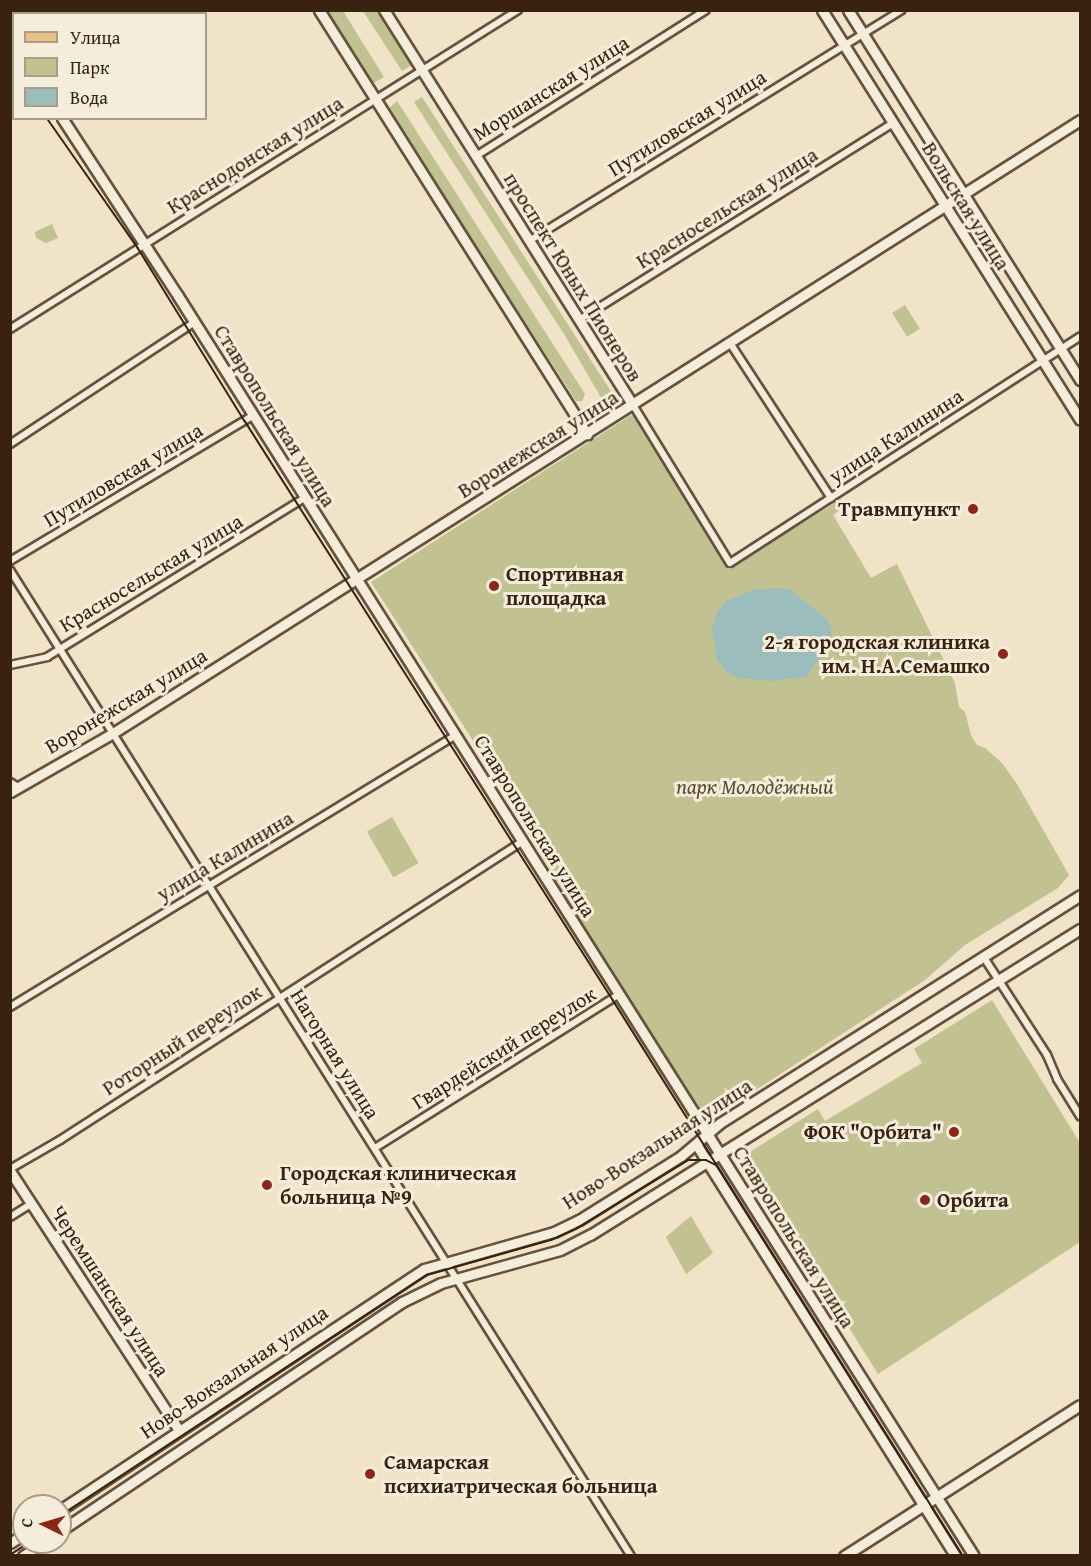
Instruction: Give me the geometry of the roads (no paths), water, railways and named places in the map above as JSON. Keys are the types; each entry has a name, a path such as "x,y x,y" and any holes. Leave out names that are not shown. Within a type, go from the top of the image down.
{"street":[{"path":"319,10 587,434"},
{"name":"проспект Юных Пионеров","path":"384,10 730,563"},
{"name":"Краснодонская улица","path":"10,329 518,10"},
{"name":"Моршанская улица","path":"476,156 706,10"},
{"name":"Вольская улица","path":"822,10 1080,420"},
{"name":"Вольская улица","path":"848,10 1080,380"},
{"name":"Путиловская улица","path":"529,241 901,10"},
{"name":"Ставропольская улица","path":"63,120 145,243 252,416 974,1556"},
{"name":"Воронежская улица","path":"13,787 113,733 1080,120"},
{"name":"Красносельская улица","path":"579,320 893,123"},
{"path":"10,444 195,322"},
{"name":"улица Калинина","path":"730,563 1080,337"},
{"path":"730,343 831,498"},
{"name":"Путиловская улица","path":"10,561 252,416"},
{"name":"Красносельская улица","path":"10,665 47,657 304,498"},
{"name":"Нагорная улица","path":"10,570 631,1556"},
{"name":"улица Калинина","path":"10,1007 456,735"},
{"name":"Роторный переулок","path":"10,1170 523,841"},
{"name":"Ново-Вокзальная улица","path":"72,1502 411,1276 446,1261 562,1228 681,1156 707,1134 1080,895"},
{"name":"Ново-Вокзальная улица","path":"72,1523 395,1306 430,1287 560,1250 590,1235 1080,929"},
{"path":"983,956 1047,1055 1057,1079 1080,1116"},
{"name":"Гвардейский переулок","path":"375,1148 620,994"},
{"name":"Ставропольская улица","path":"696,1144 955,1556"},
{"name":"Черемшанская улица","path":"10,1170 179,1430"},
{"path":"10,1217 32,1203"},
{"path":"844,1556 1080,1406"}],"water":[{"path":"789,589 827,619 831,629 831,641 806,677 770,681 738,678 726,671 717,659 712,628 717,612 726,601 753,590"}],"tram line":[{"path":"48,120 138,248 963,1556"},
{"path":"72,1508 427,1275 551,1240 576,1229 688,1160 706,1160 716,1165"}],"place":[{"name":"Травмпункт","path":"973,509"},
{"name":"Спортивная площадка","path":"494,586"},
{"name":"2-я городская клиника им. Н.А.Семашко","path":"1003,654"},
{"name":"ФОК \"Орбита\"","path":"954,1132"},
{"name":"Городская клиническая больница №9","path":"267,1185"},
{"name":"Орбита","path":"925,1200"},
{"name":"Самарская психиатрическая больница","path":"370,1474"}],"park label":[{"name":"парк Молодёжный","path":"755,787"}]}
